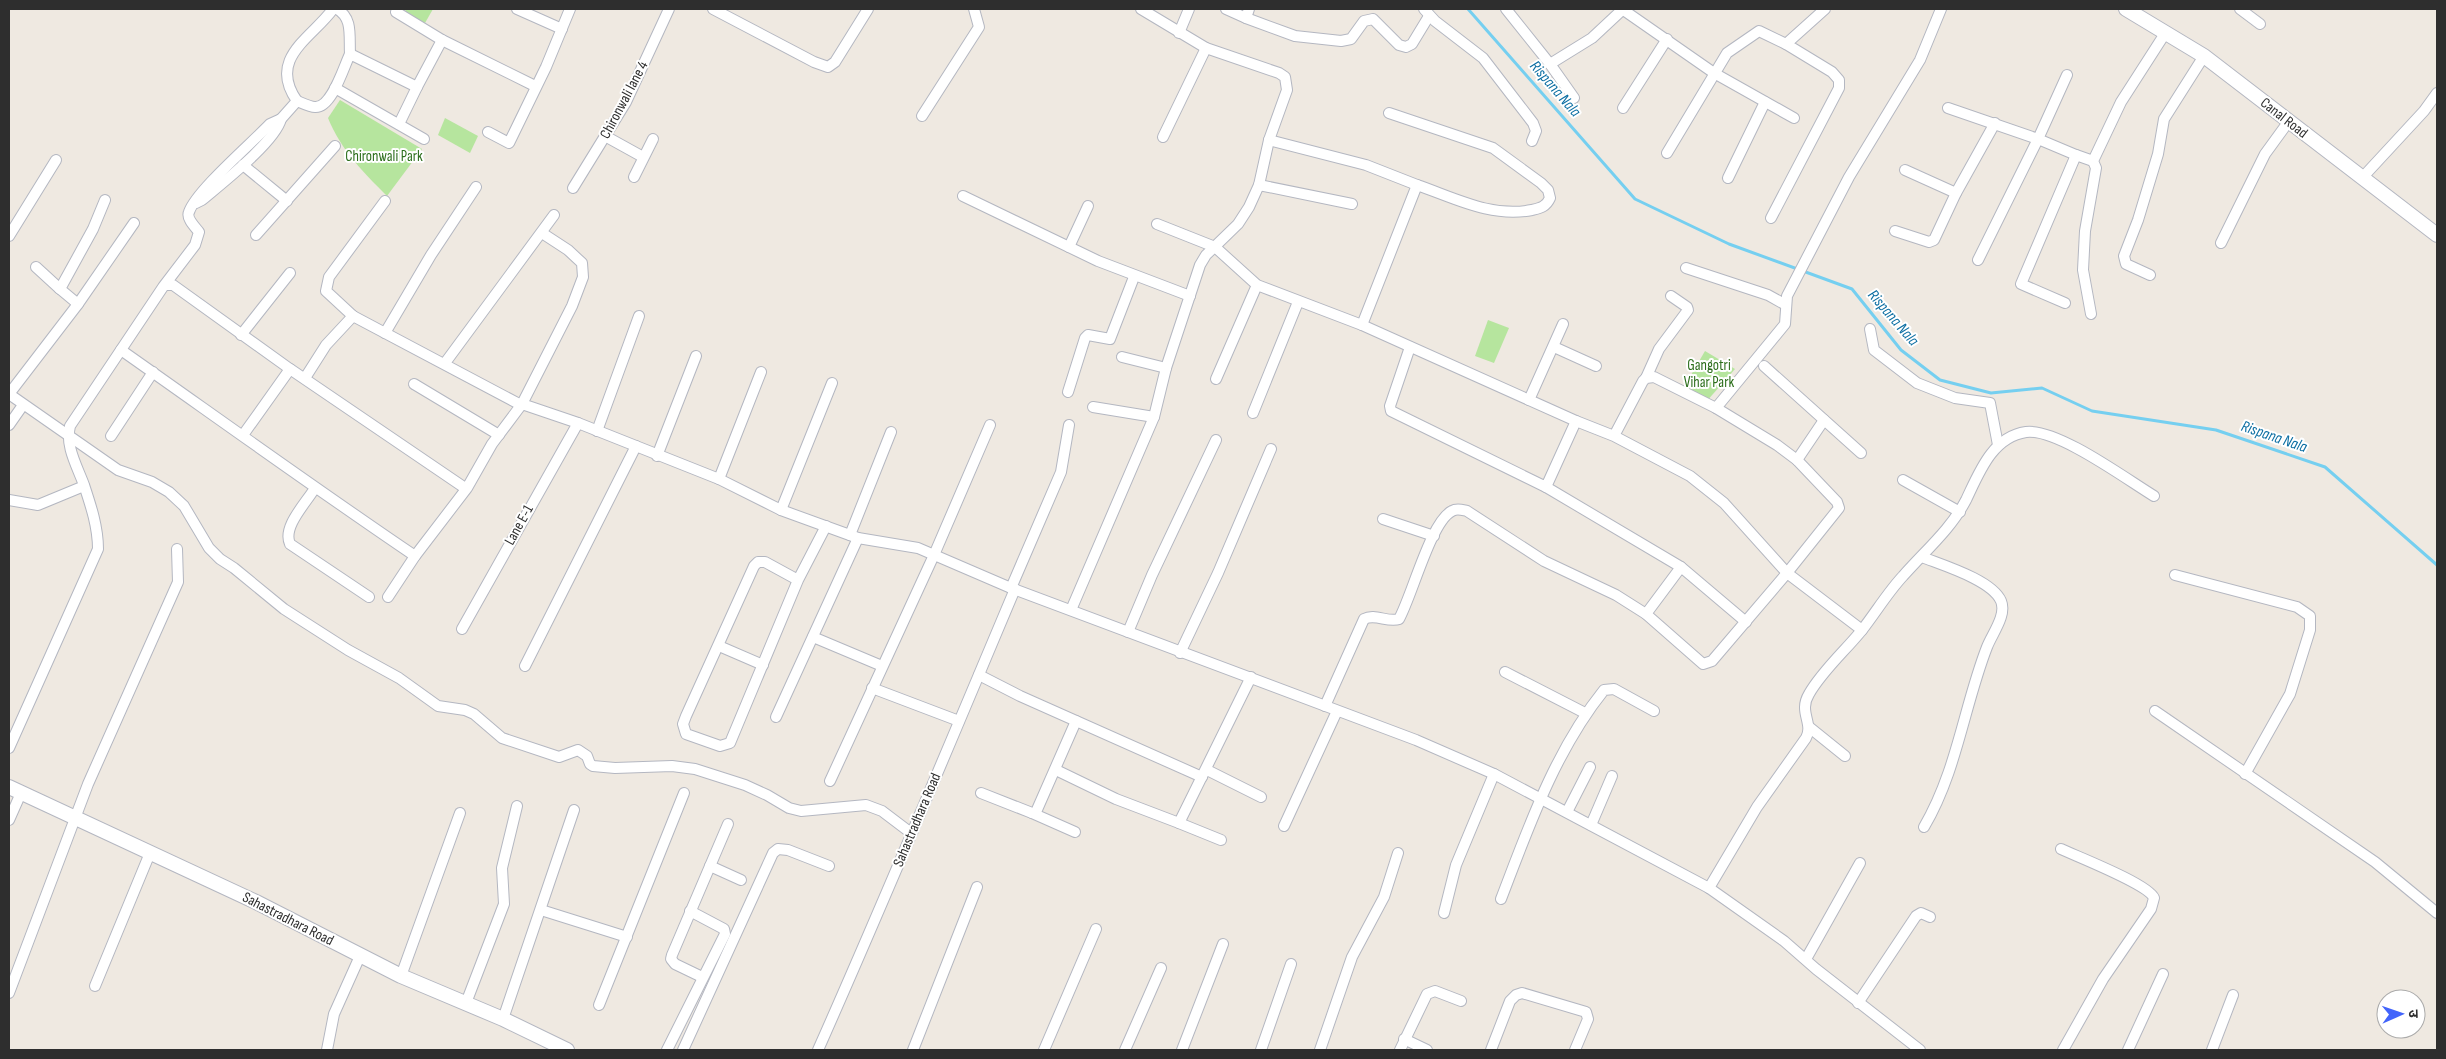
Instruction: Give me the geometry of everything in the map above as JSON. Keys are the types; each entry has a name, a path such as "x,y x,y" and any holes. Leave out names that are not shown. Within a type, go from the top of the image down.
{"main road":[{"name":"Canal Road","path":"2126,9 2204,56 2437,235"},
{"name":"Sahastradhara Road","path":"15,790 256,902 401,976 503,1019 567,1050"}],"street":[{"path":"335,9 345,13 348,20 350,54 336,88 322,106 316,107 297,101 286,79 289,62 298,45 335,9"},
{"path":"517,9 562,30"},
{"path":"488,132 509,143 570,9"},
{"path":"713,9 814,62 828,67 835,62 868,9"},
{"path":"922,116 978,26 974,9"},
{"path":"1070,610 1154,417 1166,368 1200,265 1206,255 1244,217 1259,185 1269,140 1287,90 1287,82 1279,74 1206,48 1141,9"},
{"path":"1179,33 1189,9"},
{"path":"1226,9 1248,13 1295,36 1341,41 1351,39 1364,21 1373,19 1399,44 1406,47 1412,44 1427,12 1483,58 1533,123 1536,131 1532,141"},
{"path":"1506,9 1550,64 1574,98"},
{"path":"1550,64 1592,38 1622,9 1714,73 1794,118"},
{"path":"1786,44 1825,9"},
{"path":"1716,408 1782,328 1786,319 1786,301 1849,177 1920,60 1940,9"},
{"path":"2240,9 2260,24"},
{"path":"394,10 442,40 535,86"},
{"name":"Chironwali lane 4","path":"574,188 626,102 666,10"},
{"path":"1667,153 1727,53 1744,43 1756,32 1762,31 1832,72 1839,80 1839,88 1771,218"},
{"path":"2093,161 2121,102 2166,32"},
{"path":"1623,108 1667,39"},
{"path":"399,124 442,40"},
{"path":"1163,137 1206,48"},
{"path":"350,54 417,87"},
{"path":"2150,276 2126,264 2124,256 2138,220 2158,154 2164,119 2204,56"},
{"path":"1978,260 2038,139 2067,75"},
{"path":"336,88 424,139"},
{"path":"2362,178 2424,111 2437,93"},
{"path":"9,748 98,549 98,532 68,436 70,426 198,238 198,232 188,215 198,195 270,124 281,119 297,101"},
{"path":"1728,178 1765,102"},
{"path":"1948,108 2038,139 2093,161 2096,168 2085,231 2083,270 2091,314"},
{"path":"1269,140 1366,166 1493,212 1504,213 1543,207 1548,203 1550,195 1541,183 1493,148 1389,113"},
{"path":"194,203 202,200 243,165 279,128 281,119"},
{"path":"2221,243 2265,154 2289,121"},
{"path":"1895,232 1929,242 1934,240 1956,193 1995,124"},
{"path":"605,136 643,157"},
{"path":"634,177 653,139"},
{"path":"256,235 335,146"},
{"path":"2065,303 2021,284 2076,155"},
{"path":"9,236 56,160"},
{"path":"243,165 287,201"},
{"path":"1905,170 1956,193"},
{"path":"1259,185 1352,204"},
{"path":"1362,325 1417,185"},
{"path":"386,333 431,255 476,187"},
{"path":"963,196 1134,276 1190,296"},
{"path":"60,289 93,229 105,200"},
{"path":"384,201 329,277 326,291 353,316 521,404 578,423 719,479 781,510 854,536 918,548 1070,610 1416,740 1494,774 1709,888 1755,919 1919,1050"},
{"path":"1069,247 1088,206"},
{"path":"445,363 554,215"},
{"path":"134,223 78,304 9,394 118,470 152,482 169,492 184,506 214,553 284,609 348,650 399,678 438,706 465,710 474,714 502,738 558,757 578,750 587,756 590,764 600,767 672,766 694,769 745,785 789,808 801,811 866,805 882,811 911,833"},
{"path":"1158,224 1215,246 1257,285 1362,325 1528,400 1614,436 1690,476 1710,490 1787,573 1862,630"},
{"path":"388,597 415,556 465,488 521,404 572,306 583,277 582,263 568,250 542,233"},
{"path":"36,267 78,304"},
{"path":"1686,268 1786,301"},
{"path":"241,335 290,273"},
{"path":"1068,392 1085,338 1088,335 1110,339 1134,276"},
{"path":"166,285 173,285 241,335 465,488"},
{"path":"1216,379 1257,285"},
{"path":"1614,436 1646,378 1659,349 1688,310 1687,306 1671,296"},
{"path":"1253,413 1298,302"},
{"path":"305,378 326,345 353,316"},
{"path":"597,431 640,316"},
{"path":"1528,400 1563,324"},
{"path":"1870,329 1874,350 1917,383 1955,398 1990,403 1998,445"},
{"path":"1410,347 1390,406 1391,411 1546,487 1681,567 1746,622"},
{"path":"1554,347 1596,366"},
{"path":"121,350 243,434 315,488 415,556"},
{"path":"658,456 696,356"},
{"path":"1122,357 1166,368"},
{"path":"1764,366 1861,453"},
{"path":"243,434 290,369"},
{"path":"111,436 153,372"},
{"path":"719,479 761,372"},
{"path":"1325,706 1364,619 1370,616 1399,619 1434,536 1449,513 1458,509 1467,511 1544,561 1600,586 1646,614 1702,664 1712,661 1787,573 1839,508 1838,502 1797,460 1716,408 1654,377 1646,378"},
{"path":"781,510 832,383"},
{"path":"414,384 499,435"},
{"path":"9,425 23,404"},
{"path":"1093,407 1154,417"},
{"path":"1797,460 1824,420"},
{"path":"1546,487 1576,421"},
{"name":"Lane E-1","path":"462,629 578,423"},
{"path":"830,781 934,555 990,425"},
{"name":"Sahastradhara Road","path":"818,1050 885,899 911,833 979,675 1061,472 1069,425"},
{"path":"776,717 813,637 854,536 891,432"},
{"path":"1709,888 1757,806 1806,738 1808,727 1804,707 1810,692 1862,630 1895,586 1960,512 1977,475 1998,445 2025,432 2050,435 2154,496"},
{"path":"1128,632 1152,575 1216,440"},
{"path":"525,666 636,446"},
{"path":"1180,652 1218,573 1271,449"},
{"path":"1902,480 1960,512"},
{"path":"9,500 38,505 84,486"},
{"path":"315,488 290,526 288,534 290,544 369,596"},
{"path":"1383,518 1434,536"},
{"path":"798,580 771,564 758,562 754,566 686,716 683,724 686,734 720,746 730,743 798,580 826,526"},
{"path":"9,993 88,784 178,582 177,549"},
{"path":"1922,557 1979,581 1999,597 2002,608 1979,666 1942,791 1924,827"},
{"path":"1646,614 1681,567"},
{"path":"2175,575 2297,607 2310,616 2310,630 2290,694 2245,774"},
{"path":"813,637 882,666"},
{"path":"719,646 763,666"},
{"path":"1505,672 1585,713"},
{"path":"979,675 1076,721 1261,797"},
{"path":"1179,823 1251,677"},
{"path":"872,688 959,720"},
{"path":"1501,899 1540,798 1585,713 1608,688 1614,689 1654,711"},
{"path":"2155,710 2375,862 2437,913"},
{"path":"1284,826 1336,711"},
{"path":"1032,813 1037,810 1076,721"},
{"path":"1808,727 1845,756"},
{"path":"1567,812 1590,767"},
{"path":"1056,770 1116,799 1220,840"},
{"path":"1444,913 1456,865 1494,774"},
{"path":"1591,825 1612,776"},
{"path":"9,820 15,790"},
{"path":"599,1005 684,793"},
{"path":"980,793 1075,832"},
{"path":"466,1004 504,904 502,868 518,806"},
{"path":"503,1019 574,810"},
{"path":"401,976 460,814"},
{"path":"702,977 675,964 672,959 672,951 728,824"},
{"path":"683,1050 774,853 778,849 788,850 829,866"},
{"path":"2061,849 2132,881 2149,891 2154,898 2151,909 2103,979 2063,1050"},
{"path":"95,986 150,853"},
{"path":"1320,1050 1352,957 1384,897 1398,853"},
{"path":"1806,959 1860,862"},
{"path":"710,866 741,880"},
{"path":"913,1050 977,887"},
{"path":"541,910 627,937"},
{"path":"667,1050 724,935 724,930 690,911"},
{"path":"1858,1003 1916,916 1923,913 1930,917"},
{"path":"1044,1050 1096,929"},
{"path":"1182,1050 1223,944"},
{"path":"327,1050 334,1014 360,956"},
{"path":"1261,1050 1291,964"},
{"path":"1125,1050 1161,968"},
{"path":"2128,1050 2163,974"},
{"path":"1400,1050 1428,992 1435,991 1461,1000"},
{"path":"1491,1050 1510,1001 1516,995 1522,993 1586,1012 1588,1019 1575,1050"},
{"path":"2212,1050 2233,995"},
{"path":"1404,1039 1427,1050"}],"green space":[{"path":"406,9 433,9 425,23 405,12"},
{"name":"Chironwali Park","path":"340,100 422,149 387,196 353,160 333,130 328,118"},
{"path":"445,118 478,136 470,153 438,135"},
{"path":"1488,320 1509,328 1494,363 1475,356"},
{"name":"Gangotri Vihar Park","path":"1705,351 1735,369 1706,402 1683,389"}],"waterway":[{"name":"Rispana Nala","path":"1468,9 1635,199 1729,244 1852,289 1901,350 1940,380 1991,393 2042,388 2092,411 2216,430 2325,467 2437,565"}]}
